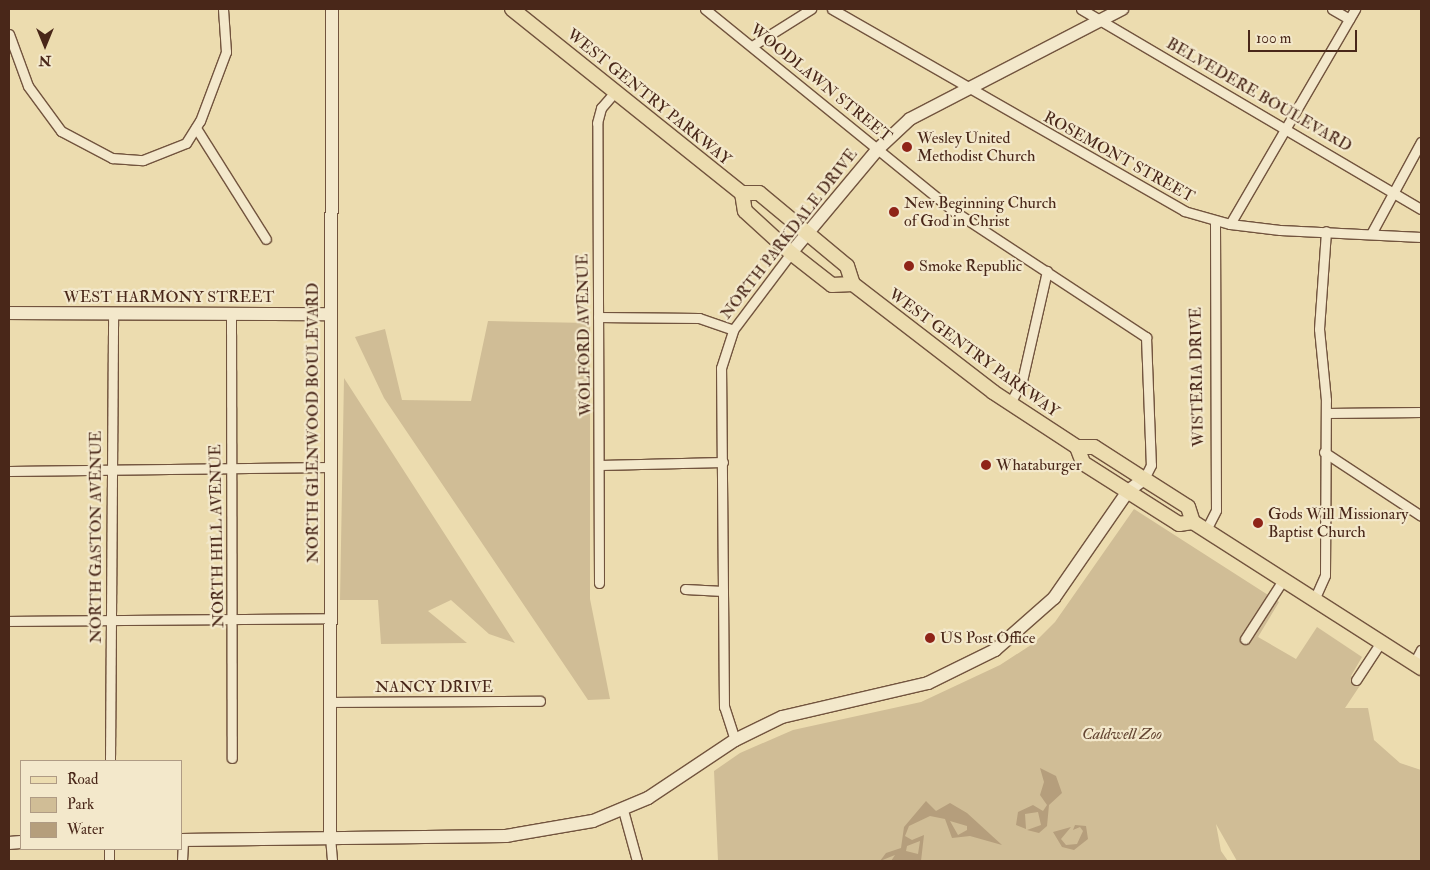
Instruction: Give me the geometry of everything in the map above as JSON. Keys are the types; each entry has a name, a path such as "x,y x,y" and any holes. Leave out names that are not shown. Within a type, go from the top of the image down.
{"main road":[{"name":"WEST GENTRY PARKWAY","path":"512,9 742,193 759,193 847,266 853,284 1010,403 1077,447 1094,447 1144,479 1188,508 1193,522 1417,666"},
{"path":"742,193 745,211 791,253 832,285 853,284"},
{"name":"WEST GENTRY PARKWAY","path":"1077,447 1083,463 1179,524 1193,522"}],"street":[{"path":"9,34 37,102 61,131 92,151 128,160 158,157 186,143 211,99 226,52 223,9"},
{"name":"NORTH GLENWOOD BOULEVARD","path":"330,838 328,618 332,9"},
{"name":"WOODLAWN STREET","path":"705,9 954,211 1148,339 1151,465 1144,479"},
{"path":"752,46 811,9"},
{"name":"ROSEMONT STREET","path":"832,9 1159,199 1215,221 1230,224 1421,237"},
{"name":"BELVEDERE BOULEVARD","path":"1081,9 1393,190 1421,209"},
{"name":"NORTH PARKDALE DRIVE","path":"735,740 724,707 721,368 733,330 791,253 878,148 910,119 966,87 1122,9"},
{"path":"1332,9 1349,19"},
{"path":"1230,224 1355,9"},
{"name":"WOLFORD AVENUE","path":"599,583 600,465 597,123 601,108 614,92"},
{"path":"196,128 266,239"},
{"path":"1372,234 1393,190 1421,142"},
{"name":"WISTERIA DRIVE","path":"1206,530 1216,506 1215,221"},
{"path":"1314,600 1325,579 1324,452 1326,412 1319,329 1326,231"},
{"path":"1010,403 1022,381 1047,271"},
{"name":"WEST HARMONY STREET","path":"9,313 330,314"},
{"name":"NORTH GASTON AVENUE","path":"110,760 113,313"},
{"name":"NORTH HILL AVENUE","path":"231,313 232,758"},
{"path":"598,317 699,318 733,330"},
{"path":"1326,412 1421,412"},
{"path":"1324,452 1421,516"},
{"path":"600,465 723,462"},
{"path":"9,471 330,467"},
{"path":"182,861 182,840 532,834 622,810 668,786 735,740 803,711 928,683 995,650 1054,598 1128,491 1144,479"},
{"path":"1245,639 1283,580"},
{"path":"685,589 723,592"},
{"path":"9,621 328,618"},
{"path":"1356,680 1381,642"},
{"path":"1417,666 1421,650"},
{"name":"NANCY DRIVE","path":"329,702 540,701"},
{"path":"622,810 637,861"},
{"path":"330,838 332,861"}],"green space":[{"path":"488,321 590,323 590,599 610,699 588,700 384,398 355,337 385,329 402,400 471,401"},
{"path":"344,378 515,643 489,634 451,600 428,611 467,643 381,644 378,600 340,600"},
{"name":"Caldwell Zoo","path":"1134,509 1279,602 1258,637 1296,659 1317,627 1362,657 1351,676 1361,684 1345,708 1368,708 1374,740 1400,763 1421,770 1421,861 1237,861 1216,824 1221,851 1228,861 718,861 714,771 740,753 793,730 921,702 1000,665 1034,643 1055,622"}],"water":[{"path":"1040,768 1056,776 1062,793 1049,805 1047,826 1039,833 1027,830 1041,825 1038,812 1025,814 1026,829 1016,825 1018,812 1033,805 1043,811 1047,805 1040,795 1044,782"},
{"path":"926,801 936,811 950,803 967,813 1002,845 970,836 952,838 945,819 930,816 909,826 905,836 912,840 924,835 921,861 891,861 895,855 880,861 886,853 901,848 904,827","holes":["950,821 967,826 967,830 958,835","920,841 918,854 906,851 907,846"]},
{"path":"1075,825 1086,826 1088,839 1074,850 1062,847 1053,832 1071,827 1061,839 1066,845 1077,844 1083,831 1080,827 1073,830"}],"place":[{"name":"Wesley United Methodist Church","path":"907,147"},
{"name":"New Beginning Church of God in Christ","path":"894,212"},
{"name":"Smoke Republic","path":"909,266"},
{"name":"Whataburger","path":"986,465"},
{"name":"Gods Will Missionary Baptist Church","path":"1258,523"},
{"name":"US Post Office","path":"930,638"}]}
